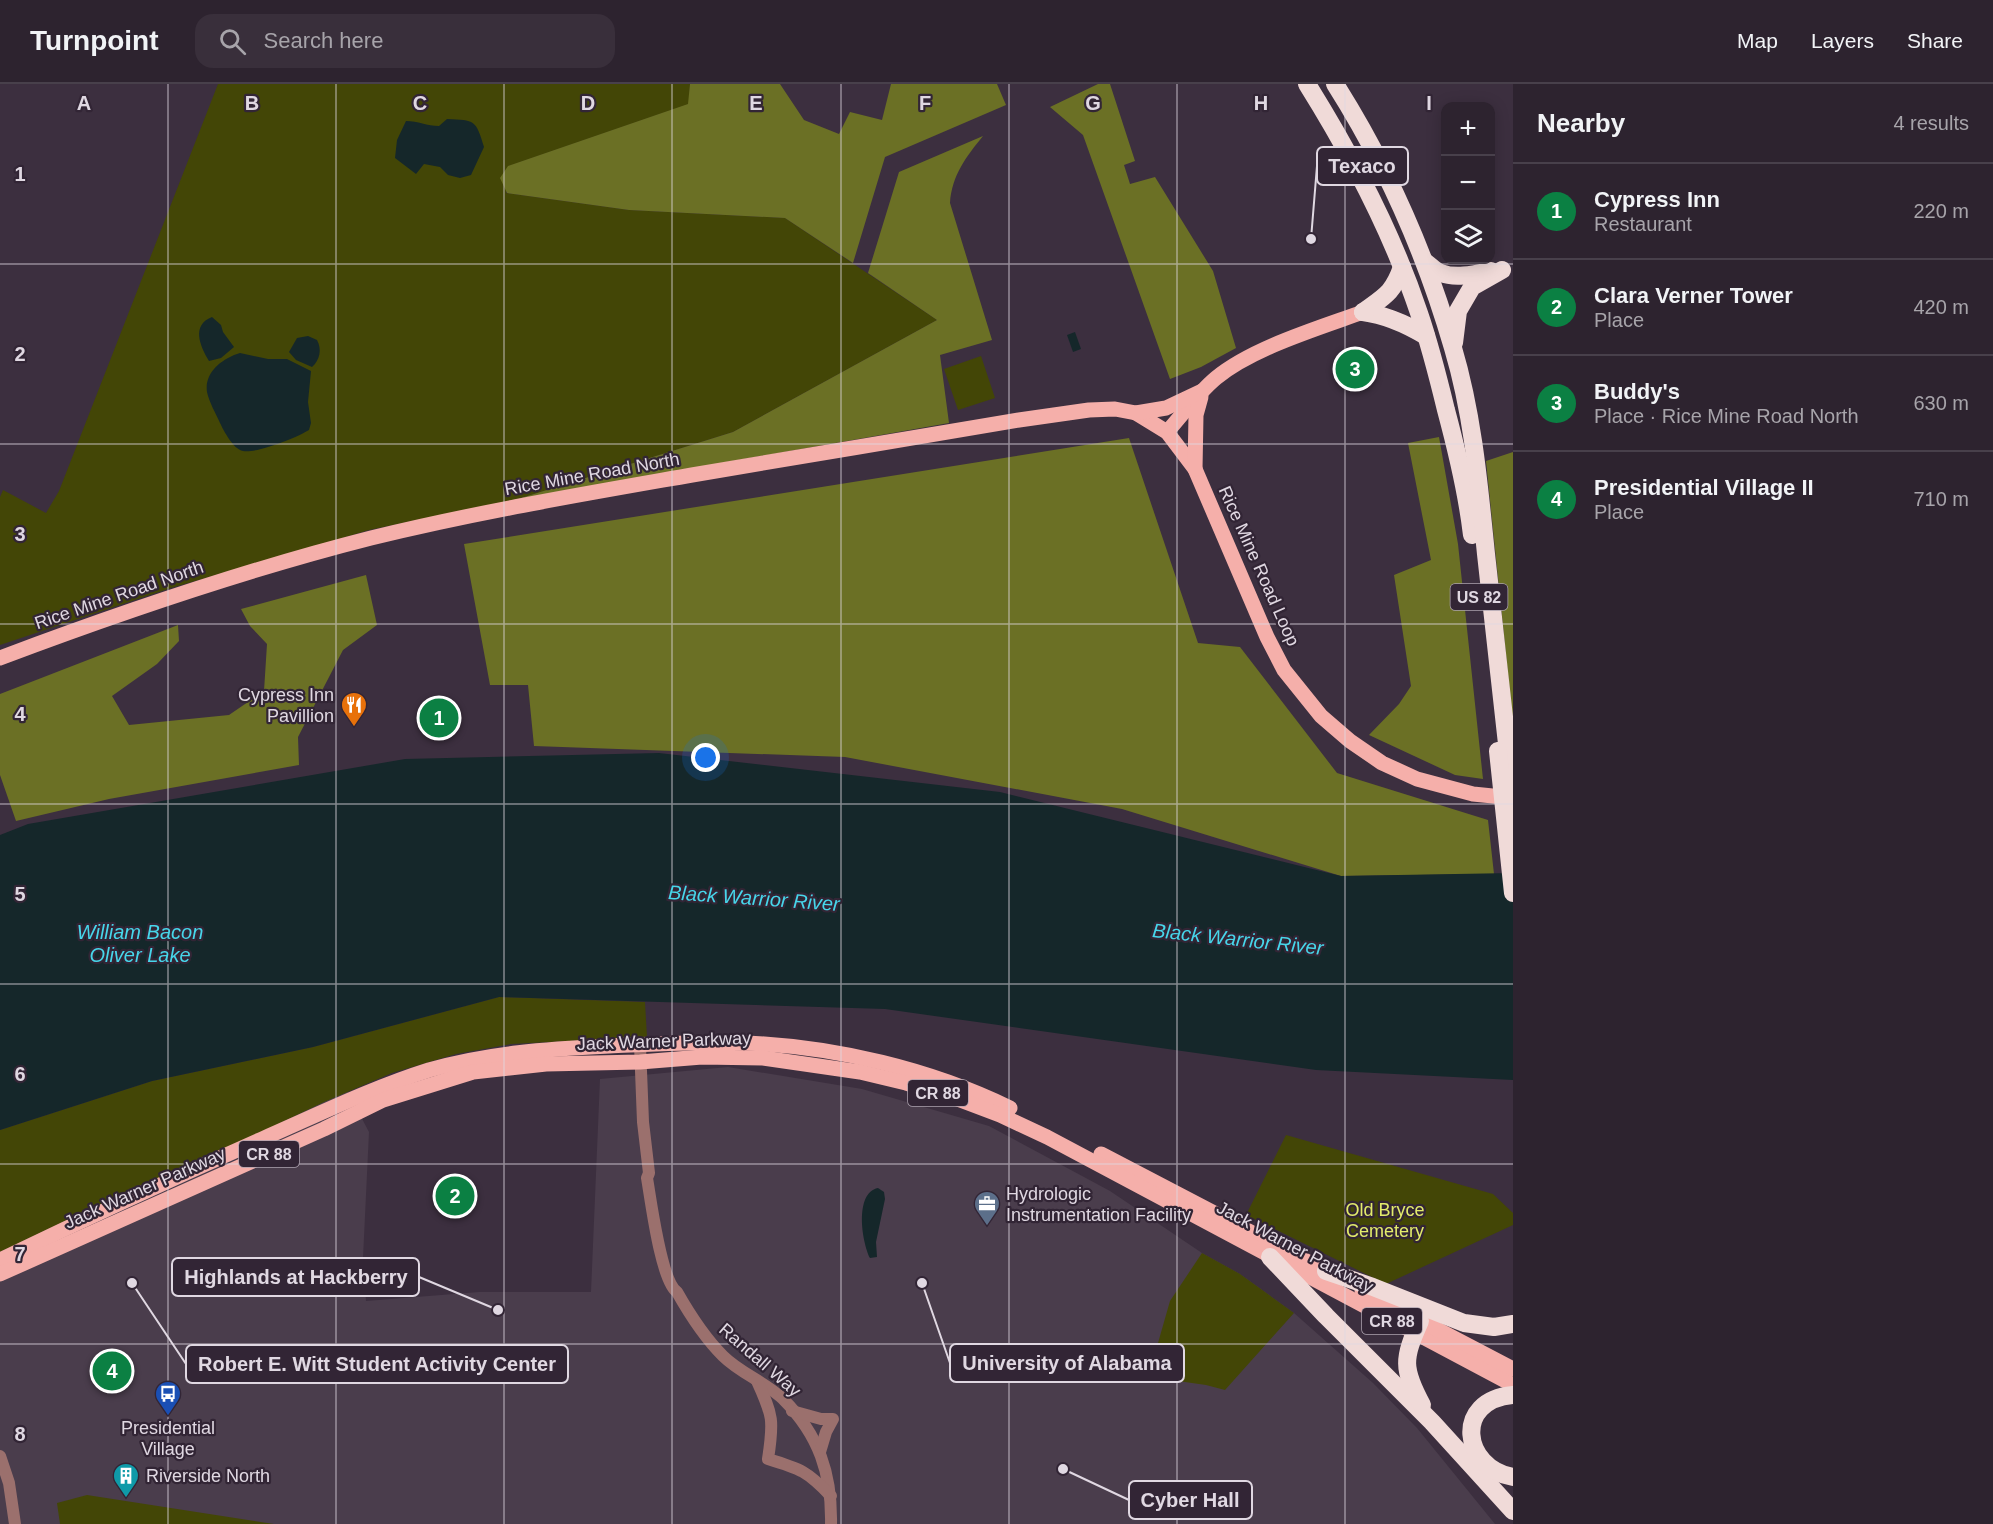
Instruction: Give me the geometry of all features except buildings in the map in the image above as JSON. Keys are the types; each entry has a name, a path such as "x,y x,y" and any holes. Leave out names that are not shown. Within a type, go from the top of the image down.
{"highway":[{"name":"US 82","path":"1307,84 1353,160 1379,214 1402,267 1464,443 1470,518 1503,750 1513,798"},
{"name":"US 82","path":"1335,84 1389,181 1425,262 1454,350 1470,420 1464,443"},
{"path":"1425,262 1441,273 1450,275 1507,269"},
{"path":"1372,313 1395,285 1402,267"},
{"path":"1454,350 1458,311 1472,287 1507,269"},
{"path":"1372,313 1419,313"},
{"path":"1372,313 1408,325 1426,336"},
{"name":"US 82","path":"1503,750 1513,893"},
{"path":"1270,1257 1432,1422 1513,1511"},
{"path":"1326,1271 1464,1323 1494,1327 1513,1324"},
{"path":"1418,1327 1409,1346 1406,1365 1411,1384 1432,1422"},
{"path":"1513,1395 1486,1402 1475,1413 1471,1428 1474,1447 1485,1464 1502,1475 1513,1477"}],"main road":[{"name":"Rice Mine Road North","path":"1167,432 1202,391 1241,360 1372,313"},
{"name":"Rice Mine Road North","path":"0,658 109,617 203,586 320,552 436,523 552,499 1019,420 1089,410 1115,409 1136,413 1166,408 1202,391"},
{"path":"1195,469 1196,415 1202,391"},
{"name":"Rice Mine Road Loop","path":"1136,413 1167,432 1195,469 1267,637 1284,670 1321,716 1350,741 1382,763 1417,779 1473,794 1513,798"},
{"name":"Jack Warner Parkway","path":"0,1260 158,1185 341,1104 430,1070 477,1058 529,1051 640,1045 747,1043 791,1047 865,1059 921,1074 1003,1105 1326,1271 1513,1385"},
{"name":"Jack Warner Parkway","path":"0,1274 314,1134 383,1100 473,1072 546,1064 640,1062 702,1057 763,1058 860,1072 906,1083 1000,1115 1047,1137 1270,1257 1513,1369"}],"street":[{"name":"Randall Way","path":"640,1045 649,1173 654,1177 667,1246 678,1285 677,1292 689,1313 724,1357 782,1399 810,1433 820,1452 828,1476 831,1524"},
{"path":"756,1380 772,1417 773,1430 768,1459 800,1469 811,1476 831,1497"},
{"path":"792,1411 821,1419 833,1419 820,1452"},
{"path":"1,1459 9,1484 15,1524"}],"shaded area":[{"path":"330,1049 348,1092 369,1132 363,1258 366,1301 479,1292 591,1292 600,1079 728,1067 862,1089 989,1126 1110,1191 1202,1253 1240,1274 1294,1313 1373,1383 1417,1428 1495,1524 0,1524 0,1136"}],"green space":[{"path":"218,84 690,84 689,104 509,166 506,193 629,210 785,218 937,320 733,432 518,499 369,530 171,588 0,645 0,497 3,490 46,513 59,491"},
{"path":"690,84 780,84 804,120 839,134 850,112 882,120 891,84 997,84 1006,105 885,157 853,263 785,218 629,210 507,193 500,178 508,166 688,104"},
{"path":"1098,84 1110,84 1135,161 1124,165 1130,184 1155,177 1213,271 1236,348 1201,367 1170,379 1083,135 1050,107"},
{"path":"983,136 957,175 950,203 992,340 940,355 949,423 518,499 733,432 937,320 868,273 899,172"},
{"path":"981,356 995,398 958,410 944,369"},
{"path":"1439,437 1458,544 1483,779 1455,775 1369,735 1399,704 1411,686 1394,575 1431,560 1408,443"},
{"path":"1129,438 1198,643 1240,647 1337,773 1488,820 1494,874 1341,876 1122,809 845,757 534,746 528,685 490,685 464,544"},
{"path":"1513,452 1513,723 1486,461"},
{"path":"366,575 377,625 343,650 298,737 299,765 109,799 16,821 0,775 0,694 178,625 179,641 157,664 112,696 129,725 229,715 264,691 267,644 250,626 241,609"},
{"path":"499,997 645,1002 647,1037 511,1044 456,1054 392,1073 324,1102 207,1158 130,1190 0,1252 0,1130 152,1081 313,1047"},
{"name":"Old Bryce Cemetery","path":"1286,1135 1493,1194 1513,1213 1513,1225 1386,1284 1246,1215"},
{"path":"1202,1253 1240,1274 1294,1313 1225,1390 1150,1377 1149,1362 1154,1357 1170,1301"},
{"path":"87,1495 274,1524 60,1524 57,1503"}],"water":[{"path":"447,119 469,121 479,131 484,147 471,175 460,178 448,175 440,167 424,164 416,174 395,158 397,140 406,121 439,126"},
{"path":"212,317 221,325 223,332 234,347 221,358 209,361 200,343 199,330 205,321"},
{"path":"1075,332 1081,349 1073,352 1067,335"},
{"path":"308,336 317,340 320,351 312,367 296,360 289,352 297,338"},
{"path":"240,353 268,359 287,359 311,371 308,402 311,423 309,430 287,441 257,450 239,450 232,443 211,404 207,385 208,378 221,362"},
{"name":"William Bacon Oliver Lake","path":"659,753 1000,792 1341,876 1513,873 1513,1080 1316,1070 885,1009 499,997 313,1047 152,1081 0,1130 0,835 28,824 405,759"},
{"path":"878,1188 884,1192 885,1199 876,1242 877,1257 870,1258 864,1241 863,1208 870,1192"}],"place":[{"name":"Texaco","path":"1311,239"},
{"name":"Buddy's","path":"1355,369"},
{"name":"Cypress Inn","path":"439,718"},
{"name":"Cypress Inn Pavillion","path":"354,728"},
{"name":"Clara Verner Tower","path":"455,1196"},
{"name":"Hydrologic Instrumentation Facility","path":"987,1227"},
{"name":"Robert E. Witt Student Activity Center","path":"132,1283"},
{"name":"University of Alabama","path":"922,1283"},
{"name":"Highlands at Hackberry","path":"498,1310"},
{"name":"Presidential Village II","path":"112,1371"},
{"name":"Presidential Village","path":"168,1417"},
{"name":"Cyber Hall","path":"1063,1469"},
{"name":"Riverside North","path":"126,1499"}],"water label":[{"name":"Black Warrior River","path":"754,898"},
{"name":"Black Warrior River","path":"1238,939"}]}
